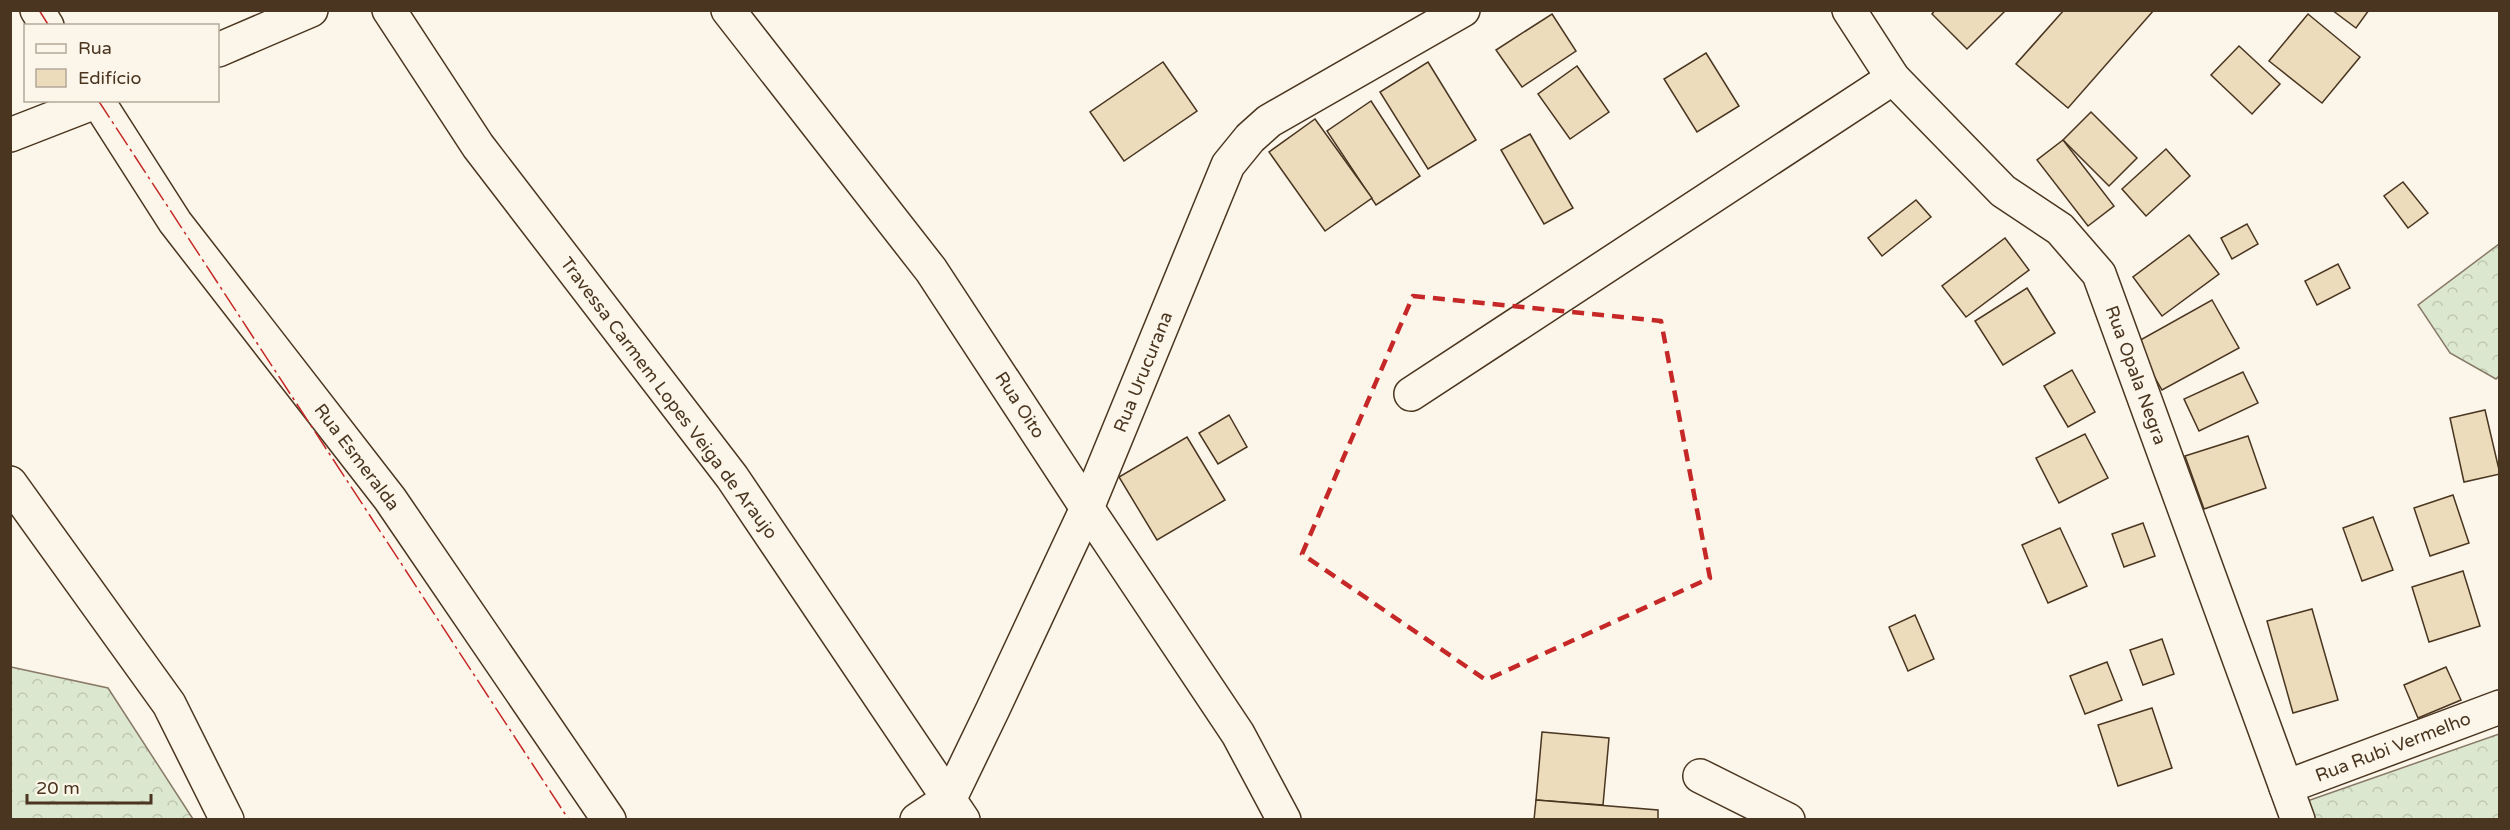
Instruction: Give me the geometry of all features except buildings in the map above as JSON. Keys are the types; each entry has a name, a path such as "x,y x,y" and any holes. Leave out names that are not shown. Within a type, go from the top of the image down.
{"street":[{"path":"37,10 46,24"},
{"path":"219,50 311,10"},
{"name":"Travessa Carmem Lopes Veiga de Araujo","path":"389,10 478,146 732,477 956,809"},
{"name":"Rua Oito","path":"728,10 931,270 1238,734 1284,819"},
{"name":"Rua Urucurana","path":"956,809 1087,508 1228,165 1250,138 1269,121 1462,10"},
{"name":"Rua Opala Negra","path":"1849,10 1893,78 2003,191 2060,229 2099,274 2298,819"},
{"path":"1411,394 1893,78"},
{"path":"10,135 95,102"},
{"name":"Rua Esmeralda","path":"99,102 175,222 390,499 609,819"},
{"path":"10,483 169,704 227,819"},
{"name":"Rua Rubi Vermelho","path":"2286,787 2499,706"},
{"path":"1700,776 1788,819"},
{"path":"917,819 956,809"}],"highlighted area":[{"path":"1413,296 1661,321 1710,578 1486,680 1302,554"}],"green space":[{"path":"2499,244 2500,375 2496,379 2450,353 2418,305"},
{"path":"11,667 108,688 193,819 11,819"},
{"path":"2499,734 2499,819 2298,819 2293,806"}],"power":[{"path":"39,10 48,24"},
{"path":"99,102 569,820"}]}
